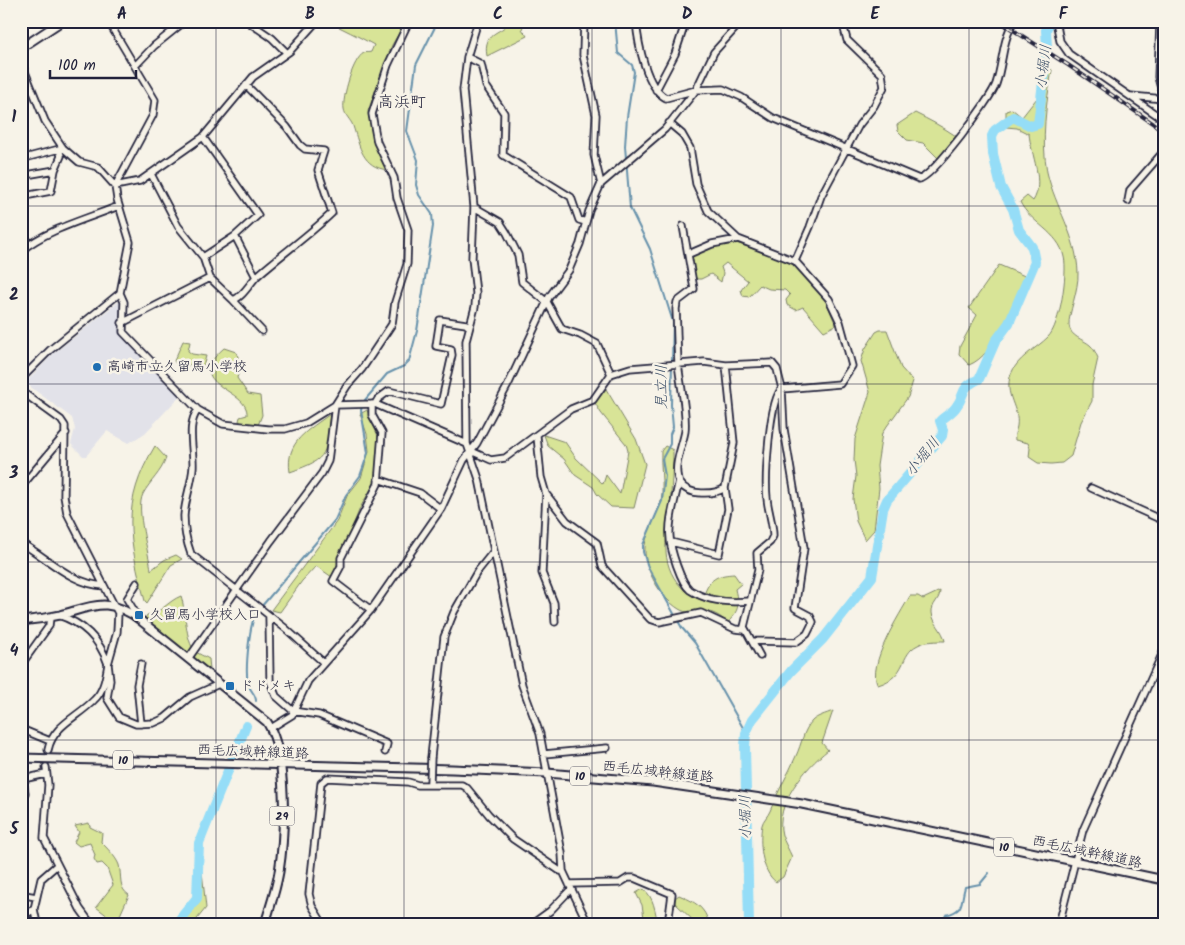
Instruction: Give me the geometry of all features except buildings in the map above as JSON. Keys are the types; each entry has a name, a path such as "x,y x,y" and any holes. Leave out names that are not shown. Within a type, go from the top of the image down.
{"main road":[{"path":"21,48 62,21"},
{"path":"21,621 50,617 100,604 114,605"},
{"name":"29","path":"114,605 135,617 259,713 271,728 277,741 281,766 283,807 277,884 265,924"},
{"name":"西毛広域幹線道路","path":"21,758 547,773 653,782 802,804 1164,880"}],"street":[{"path":"108,21 153,97 155,105 153,115 115,186"},
{"path":"135,66 154,46 186,21"},
{"path":"247,21 272,38 287,53"},
{"path":"115,186 140,181 203,138 246,84 259,72 287,53 317,21"},
{"path":"21,62 45,121 61,149 79,162 98,167 115,186 130,242 120,293 124,302 122,332 198,410 223,424 276,429 306,423 335,404 362,369 392,324 395,302 407,264 409,240 406,220 397,198 394,178 377,142 372,114 388,65 409,21"},
{"path":"478,21 467,57 463,90 474,207 472,258 476,301 466,341 467,444 479,479 493,552 509,611 522,685 540,734 563,871 588,924"},
{"path":"584,21 582,55 596,115 594,155 601,184"},
{"path":"636,21 649,76 656,90 666,98 696,90 723,89 732,92 773,118 913,178 923,179 949,151 993,92 1006,37 1014,21"},
{"path":"656,90 675,54 686,21"},
{"path":"271,728 292,715 308,681 370,610 442,509 470,452 508,385 547,302 570,270 601,184 658,136 696,90 714,52 742,21"},
{"path":"1056,21 1060,41 1070,54 1164,120"},
{"path":"1128,96 1164,99 1158,77 1160,21"},
{"path":"795,261 821,196 859,125 880,96 884,79 882,74 851,46 843,22"},
{"path":"467,57 481,64 486,86 504,113 503,155 564,192 574,202 579,220 586,222"},
{"path":"233,300 238,298 256,277 311,233 332,213 318,170 324,151 305,148 300,145 287,127 246,84"},
{"path":"669,123 682,134 690,148 696,184 708,211 738,239 795,261 829,299 840,322 852,366 840,384 782,389 778,393 771,422 767,496 773,536 770,542 757,553 758,570 745,617 745,630 760,656"},
{"path":"203,138 258,215 235,236 203,258"},
{"path":"21,159 61,149"},
{"path":"30,195 51,191 55,170 61,156 61,149"},
{"path":"1128,202 1130,190 1164,150"},
{"path":"32,174 55,170"},
{"path":"151,174 178,226 203,258 210,278 262,331"},
{"path":"21,252 29,244 68,224 119,206"},
{"path":"474,207 500,222 516,249 522,282 547,302 562,329 580,335 597,344 610,374"},
{"path":"683,226 694,289 679,300 676,306 675,365 683,386 685,421 678,462 679,480 669,536 674,558 688,589 704,597 731,602 749,601"},
{"path":"21,233 29,244"},
{"path":"235,236 256,277"},
{"path":"689,254 712,244 738,239"},
{"path":"122,323 210,278"},
{"path":"21,379 50,350 120,293"},
{"path":"370,610 333,581 341,566 341,558 378,479 382,433 372,415 374,404 389,391 441,404 452,355 451,349 436,346 440,320 466,324 469,327"},
{"path":"470,452 491,460 502,459 537,436 571,409 594,400 610,374 630,368 704,362 726,365 772,363 777,368 782,389 784,429 804,548 795,603 798,611 810,616 813,622 807,634 796,642 753,641"},
{"path":"671,542 718,554 728,509 725,488 734,443 726,365"},
{"path":"21,391 61,420 65,426 66,508 114,605 118,620 100,692 95,700 70,719 50,742 48,750"},
{"path":"335,404 374,404 467,444"},
{"path":"188,659 322,473 329,454 335,404"},
{"path":"198,410 192,424 193,464 184,516 186,536 194,557 269,616 324,663"},
{"path":"21,486 66,433"},
{"path":"537,436 540,451 540,477 546,494 567,521 597,543 602,566 647,616 659,622 701,613 735,629 745,630"},
{"path":"378,479 420,493 442,509"},
{"path":"679,480 686,488 709,494 719,492 725,488"},
{"path":"1091,488 1164,521"},
{"path":"546,494 542,564 545,582 554,603 555,622"},
{"path":"21,543 60,570 80,580 104,586"},
{"path":"431,783 431,757 444,637 454,612 477,572 493,552"},
{"path":"135,617 136,614 127,599 137,583"},
{"path":"58,615 78,624 90,633 104,652 110,680 108,698 111,707 119,717 141,724 154,723 166,718 190,697 220,684"},
{"path":"269,616 271,685 276,696 293,711 319,715 387,744 385,752"},
{"path":"21,665 49,626 50,617"},
{"path":"1059,924 1083,830 1164,650"},
{"path":"141,664 137,684 141,724"},
{"path":"21,729 50,742"},
{"path":"544,754 607,748"},
{"path":"21,804 25,793 23,779 46,770 48,785 44,838 80,909 91,924"},
{"path":"323,924 312,906 309,894 322,781 327,778 462,785 467,788 489,815 513,839 560,871 563,871"},
{"path":"37,924 34,909 41,879 57,865"},
{"path":"532,924 550,911 570,886 620,883 628,878 634,878 672,894 668,924"},
{"path":"21,888 25,895 36,897"},
{"path":"21,918 34,909"}],"shaded area":[{"name":"高崎市立久留馬小学校","path":"118,302 120,303 121,332 180,396 145,433 129,443 107,431 86,456 83,456 71,444 75,429 72,418 28,385 27,381 53,354"}],"green space":[{"path":"327,21 360,21 378,26 406,21 392,45 368,111 372,134 388,170 373,165 363,155 353,126 344,109 352,70 360,56 371,52 374,45"},
{"path":"508,21 525,21 522,29 527,36 487,56 486,47 491,36 503,28"},
{"path":"1049,67 1052,70 1044,134 1045,160 1051,185 1070,234 1077,259 1078,279 1069,325 1077,337 1091,346 1098,358 1092,385 1092,401 1081,422 1071,456 1062,463 1051,464 1038,463 1029,457 1030,448 1028,443 1015,440 1017,419 1010,395 1009,382 1011,374 1018,363 1048,337 1052,331 1062,298 1065,264 1061,248 1051,234 1030,216 1020,202 1027,196 1033,201 1038,186 1038,177 1029,134 1017,128 1006,127 1006,111 1012,109 1022,117 1037,98"},
{"path":"915,113 956,136 938,158 923,143 907,140 898,131 897,125"},
{"path":"733,242 793,262 825,299 836,325 824,331 803,307 796,310 787,305 786,300 790,295 785,290 769,289 760,285 749,297 743,296 741,290 748,281 726,263 721,267 723,273 721,282 711,274 697,279 692,267 693,254 712,246"},
{"path":"999,265 1027,277 996,339 979,359 969,365 959,354 960,346 977,315 969,308"},
{"path":"887,330 901,368 913,381 908,397 882,433 877,466 879,488 874,530 865,540 856,521 853,499 856,476 854,460 855,439 870,392 861,361 865,349 876,332"},
{"path":"183,341 190,342 188,351 192,354 206,356 203,367 198,363 192,362 185,369 180,368 174,361"},
{"path":"224,348 236,352 241,364 237,378 248,394 260,396 262,415 258,425 239,421 240,417 247,415 245,406 238,398 212,379 209,371 212,361"},
{"path":"606,389 636,439 645,464 634,508 611,507 597,494 593,487 575,475 564,459 548,446 544,435 565,442 576,458 603,484 606,475 620,494 628,451 626,444 595,403"},
{"path":"367,410 381,443 375,474 377,478 360,508 334,573 332,577 316,566 302,581 280,612 271,610 337,521 347,496 361,478 369,451 367,434 360,414"},
{"path":"330,414 324,453 313,463 290,472 289,461 295,444 307,431"},
{"path":"155,446 166,458 143,494 141,501 141,520 151,570 164,560 176,555 182,559 171,565 147,603 135,559 131,522 136,486"},
{"path":"665,446 673,450 666,543 671,573 677,582 692,595 711,603 722,604 705,592 710,583 716,578 734,574 741,584 735,589 738,607 728,623 720,616 712,613 685,612 679,609 658,588 649,569 646,559 646,540 661,499 661,451"},
{"path":"940,591 932,613 945,641 927,642 918,645 908,654 899,671 894,676 878,685 876,676 880,653 910,596 918,596 923,599"},
{"path":"181,596 189,640 195,651 209,659 210,670 144,620 147,615 156,612"},
{"path":"833,711 822,743 828,750 801,777 787,799 783,811 782,835 792,857 783,877 776,882 767,871 762,856 761,832 763,823 793,763 809,725 816,718"},
{"path":"89,823 90,827 102,833 101,842 118,862 123,889 129,895 120,915 113,920 96,907 113,885 107,868 102,863 97,864 90,843 79,846 74,842 79,832 75,826"},
{"path":"198,860 201,862 206,908 193,924 172,924 195,894"},
{"path":"643,889 652,900 658,924 645,924 642,905 636,893"},
{"path":"679,895 702,909 709,924 697,924 675,903 675,898"}],"waterway":[{"path":"261,607 335,520 346,495 360,476 368,453 361,410 365,400 387,374 404,366 409,361 417,331 433,226 432,214 419,195 416,185 418,160 407,131 416,65 438,21"},
{"name":"見立川","path":"615,21 618,53 632,65 634,72 627,117 625,146 630,208 650,249 673,322 671,405 673,427 670,434 670,444 662,459 665,476 662,501 643,545 643,552 648,567 682,628 695,643 746,733"},
{"name":"小堀川","path":"749,924 746,733 752,720 791,671 823,639 872,577 883,509 887,500 942,436 943,430 940,421 954,409 965,389 972,382 979,379 995,342 1009,323 1035,262 1032,247 1019,230 1013,209 1001,187 993,154 992,136 995,130 1013,117 1031,126 1038,124 1047,48 1046,30 1050,21"},
{"path":"256,701 248,684 247,668 250,634 258,610"},
{"path":"176,924 197,898 199,843 246,726"},
{"path":"941,924 946,915 956,911 961,906 965,887 980,884 989,873"}],"railway":[{"path":"999,21 1068,65 1164,131"}],"place":[{"name":"高崎市立久留馬小学校","path":"97,367"},
{"name":"久留馬小学校入口","path":"139,615"},
{"name":"ドドメキ","path":"230,686"}],"district":[{"name":"高浜町","path":"402,102"}]}
